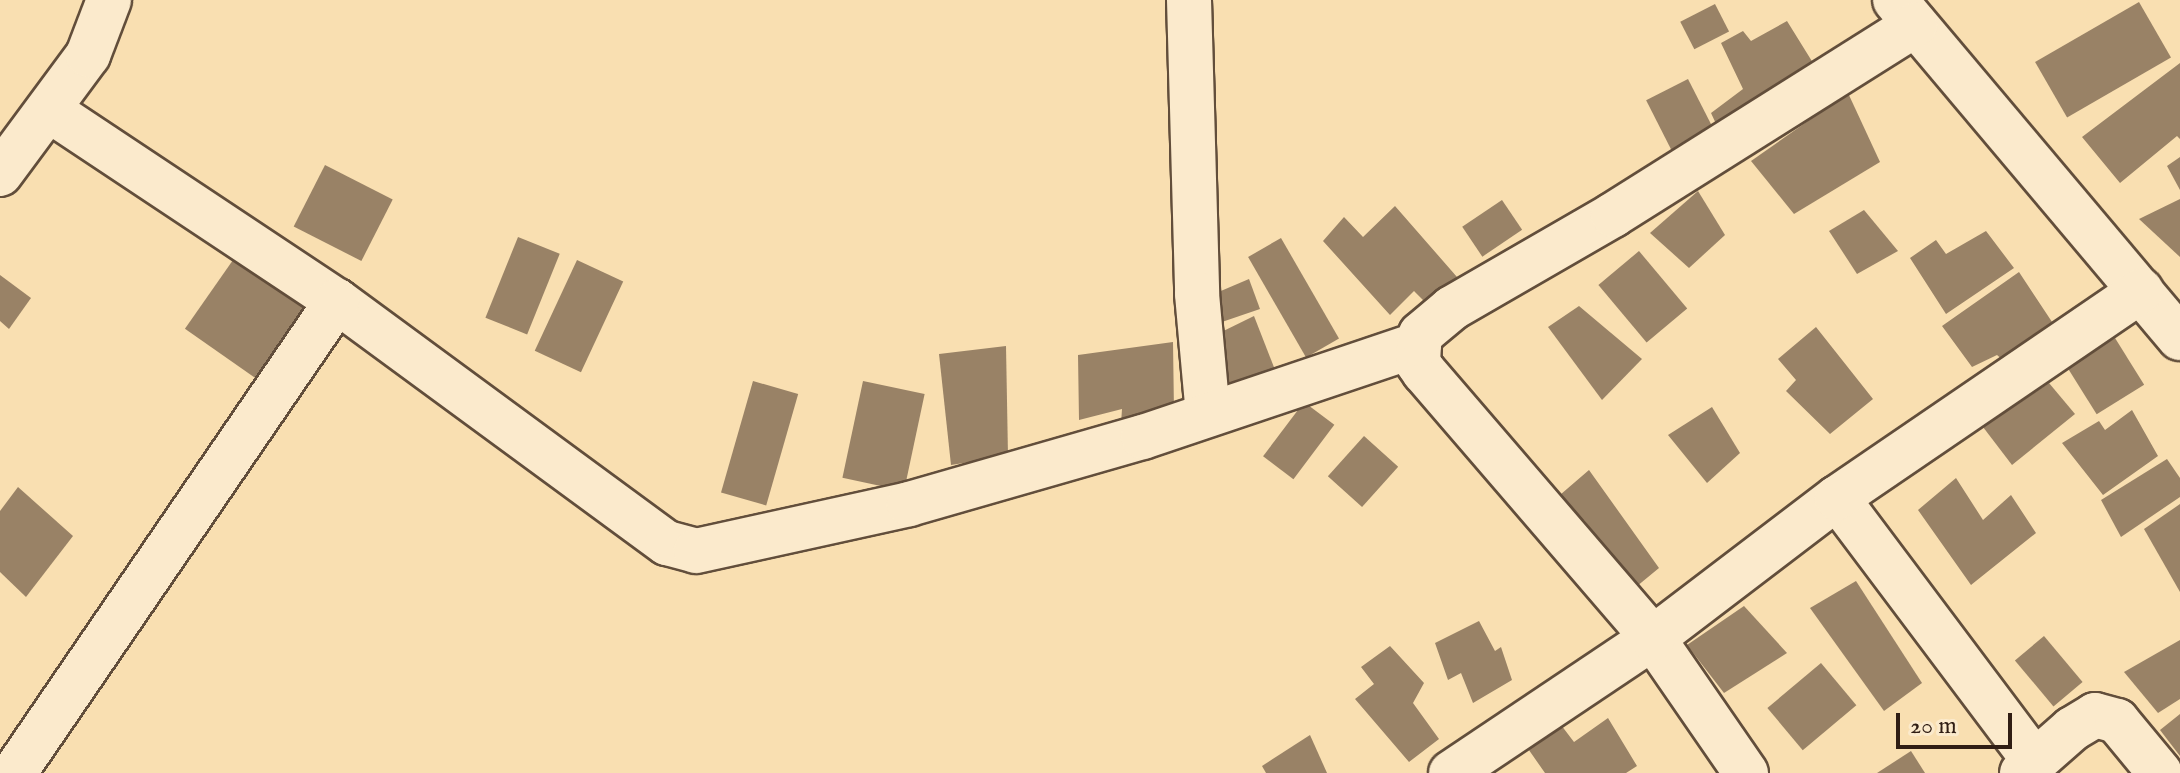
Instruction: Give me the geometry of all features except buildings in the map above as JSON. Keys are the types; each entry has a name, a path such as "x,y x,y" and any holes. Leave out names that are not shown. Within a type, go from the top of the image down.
{"street":[{"path":"0,174 88,55 109,0"},
{"path":"1189,0 1197,294 1208,415"},
{"path":"1746,773 1653,638 1424,372 1418,363 1421,334 1452,308 1627,207 1905,13 2180,338"},
{"path":"49,110 337,301 667,543 696,551 909,504 1208,415 1419,344"},
{"path":"1451,773 1653,638 1837,498 2141,291"},
{"path":"14,773 337,301"},
{"path":"1837,498 2029,768 2072,729 2095,715 2102,715 2117,721 2129,732 2160,773"}]}
